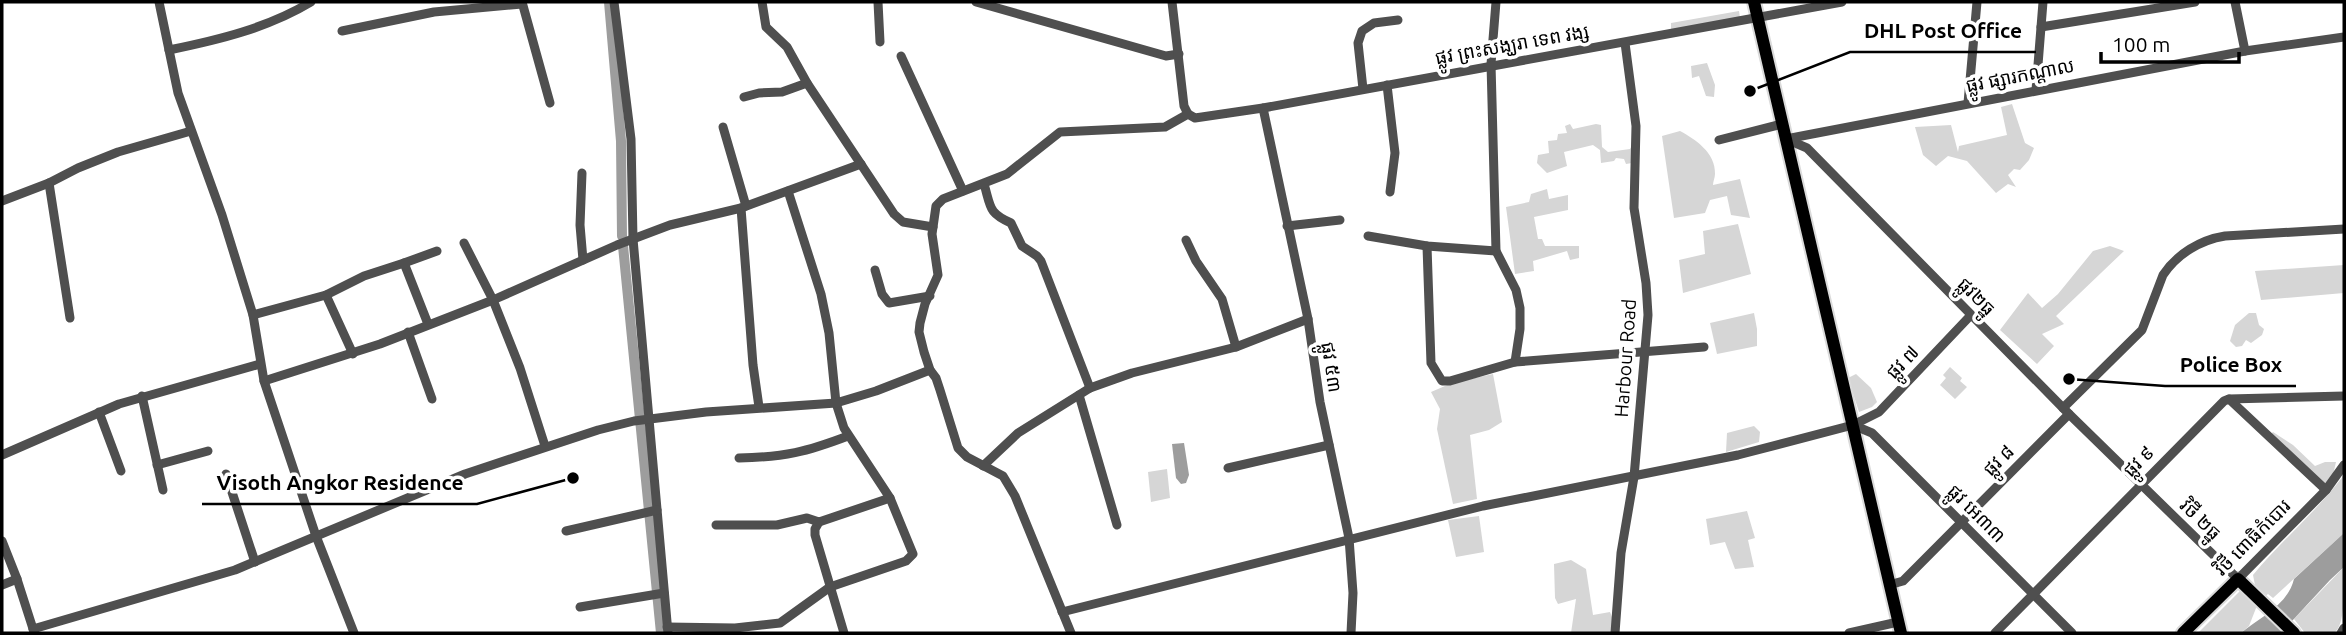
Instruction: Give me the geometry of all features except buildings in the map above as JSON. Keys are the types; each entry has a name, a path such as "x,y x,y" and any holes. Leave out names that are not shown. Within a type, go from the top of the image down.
{"main road":[{"path":"1755,2 1899,627"},
{"path":"2238,579 2292,631"},
{"name":"វិថី ពោធិកំបោរ","path":"2183,633 2238,579"}],"street":[{"path":"159,2 178,93 222,215 253,315 264,381 316,536 354,633"},
{"path":"169,50 213,41 261,25 311,2"},
{"path":"614,2 631,139 626,242 657,594 668,630 735,628 780,623 830,587 912,557 913,551 890,498 848,436 836,403 829,333 821,294 788,191"},
{"path":"762,2 766,27 787,47 807,83 899,219 933,227"},
{"path":"878,2 880,41"},
{"path":"976,2 1166,56 1179,54"},
{"path":"1070,633 1016,496 1003,476 958,448 936,378 929,370 919,332 925,304 938,275 932,241 936,206 943,200 1013,171 1054,135 1064,130 1165,127 1188,114 1184,106 1172,2"},
{"path":"1496,2 1491,64 1496,251 1516,290 1520,309 1515,362"},
{"name":"ផ្លូវ ព្រះសង្ឃរា ទេព វង្ស","path":"1188,114 1195,118 1263,107 1842,2"},
{"path":"1968,103 1977,2"},
{"path":"2036,90 2043,2"},
{"path":"2041,27 2195,2"},
{"path":"2235,2 2245,51"},
{"path":"342,31 434,12 522,3 550,103"},
{"path":"1363,89 1358,43 1362,31 1374,23 1398,20"},
{"name":"ផ្លូវ ផ្សារកណ្តាល","path":"1786,139 2245,51 2344,37"},
{"name":"Harbour Road","path":"1615,633 1621,552 1634,477 1648,301 1634,208 1636,125 1625,43"},
{"path":"901,56 963,191"},
{"path":"744,97 782,92 807,83"},
{"path":"1387,85 1395,153 1390,192"},
{"name":"ផ្លូវ ៥៣","path":"1263,107 1308,320 1320,402 1349,538 1353,593 1351,633"},
{"path":"1719,139 1782,124"},
{"path":"723,127 744,207 759,407"},
{"path":"2,201 118,152 191,131"},
{"path":"1807,148 1808,140 1815,132"},
{"name":"ផ្លូវ២ធ្នូ","path":"1786,139 1807,148 2140,484"},
{"path":"264,381 353,354 493,300 670,225 744,207 861,164"},
{"path":"582,173 580,225 583,260"},
{"path":"49,183 70,318"},
{"path":"984,184 993,213 997,218 1011,223 1023,246 1041,261 1090,388"},
{"path":"1287,226 1340,220"},
{"name":"ផ្លូវ ៨","path":"1889,585 1903,581 1962,522 2142,330 2163,275 2185,251 2225,236 2344,229"},
{"path":"1368,236 1427,246 1496,251"},
{"path":"1186,240 1196,261 1222,299 1236,347"},
{"path":"464,243 493,300 545,446"},
{"path":"1427,246 1432,363 1438,379 1450,381 1515,362 1704,347"},
{"path":"253,315 326,295 364,276 437,251"},
{"path":"404,262 428,324"},
{"path":"875,270 882,294 889,303 930,296"},
{"path":"326,295 353,354"},
{"name":"ផ្លូវ ៧","path":"1062,612 1483,506 1738,455 1853,425 1879,412 1971,315"},
{"path":"984,466 1018,433 1090,388 1132,373 1236,347 1308,320"},
{"path":"408,332 432,399"},
{"path":"2,455 142,396 260,364"},
{"path":"2,541 33,631 255,562 432,487 545,446 642,420 759,407 836,403 929,370"},
{"path":"1079,395 1117,525"},
{"path":"142,396 163,490"},
{"path":"2229,399 2344,396"},
{"path":"2229,399 2326,490"},
{"name":"ផ្លូវ ៩","path":"1995,633 2218,405 2229,399"},
{"path":"99,412 121,471"},
{"name":"ផ្លូវ អេ៣៣","path":"1853,425 1872,433 2072,633"},
{"path":"739,458 800,453 848,436"},
{"path":"1228,468 1329,445"},
{"path":"157,465 208,451"},
{"name":"វិថី ពោធិកំបោរ","path":"2238,579 2326,490 2344,465"},
{"path":"226,474 255,562"},
{"name":"វិថី ២ធ្នូ","path":"2140,484 2238,579"},
{"path":"716,525 766,526 807,519 819,522 890,498"},
{"path":"566,531 650,511"},
{"path":"819,522 815,535 844,633"},
{"path":"2,585 17,579"},
{"path":"580,607 657,594"},
{"path":"1849,633 1899,627"},
{"path":"2341,633 2344,628"}],"shaded area":[{"path":"1739,11 1740,18 1671,31 1671,23"},
{"path":"1707,63 1715,85 1714,97 1706,96 1699,76 1692,78 1691,66"},
{"path":"2012,104 2025,143 2034,148 2029,160 2020,170 2014,169 2008,175 2016,187 2008,184 1996,193 1967,161 1948,156 1936,166 1923,155 1915,127 1951,125 1958,152 1959,146 2007,135 2001,107"},
{"path":"1570,124 1573,129 1601,125 1602,147 1608,152 1630,149 1633,144 1632,163 1626,164 1624,159 1616,158 1614,161 1601,163 1600,150 1593,145 1564,152 1567,166 1547,173 1537,163 1538,155 1549,153 1548,141 1557,140 1558,134 1567,133 1565,126"},
{"path":"1680,131 1708,153 1714,166 1713,185 1740,179 1750,218 1731,215 1727,196 1710,200 1705,213 1674,218 1662,136"},
{"path":"1547,189 1549,199 1568,195 1568,210 1534,217 1538,239 1542,239 1545,246 1579,246 1579,258 1570,260 1567,251 1533,261 1534,271 1515,274 1506,207 1529,202 1531,194"},
{"path":"1738,224 1751,274 1683,293 1679,260 1705,254 1703,231"},
{"path":"2110,246 2124,251 2056,316 2064,324 2042,334 2054,346 2037,364 2000,330 2028,293 2042,308 2058,294 2093,251"},
{"path":"2344,265 2344,293 2261,300 2255,271"},
{"path":"1754,313 1757,346 1717,354 1710,323"},
{"path":"2249,313 2256,313 2259,325 2264,329 2262,335 2251,343 2246,340 2242,346 2236,347 2230,341 2235,325"},
{"path":"1950,367 1967,387 1955,399 1940,385 1946,378 1943,375"},
{"path":"1493,374 1502,422 1489,430 1470,435 1477,499 1453,504 1437,429 1440,409 1431,392 1452,383"},
{"path":"1856,374 1871,388 1877,402 1859,412 1848,378"},
{"path":"1754,426 1760,432 1759,442 1726,452 1727,433"},
{"path":"2273,432 2293,445 2315,466 2336,462 2333,475 2324,487 2270,435"},
{"path":"1184,443 1189,475 1186,483 1181,484 1176,478 1172,444"},
{"path":"1167,469 1170,498 1151,502 1148,472"},
{"path":"2344,475 2344,533 2273,598 2268,594 2262,599 2256,590 2253,575"},
{"path":"1747,511 1755,538 1748,540 1754,567 1735,569 1725,542 1710,545 1706,519"},
{"path":"1479,516 1484,552 1456,557 1448,520"},
{"path":"2344,533 2344,567 2281,633 2241,633 2279,604 2294,579"},
{"path":"1571,560 1586,569 1593,615 1610,612 1614,622 1612,633 1571,633 1576,599 1558,604 1555,598 1554,564"},
{"path":"2344,567 2344,604 2338,629 2334,633 2305,633 2294,619"},
{"path":"2242,589 2258,603 2249,626 2241,633 2198,633"}],"waterway":[{"path":"609,2 621,141 622,236"},
{"path":"623,246 661,633"}],"place":[{"name":"DHL Post Office","path":"1750,91"},
{"name":"Police Box","path":"2069,379"},
{"name":"Visoth Angkor Residence","path":"573,478"}]}
